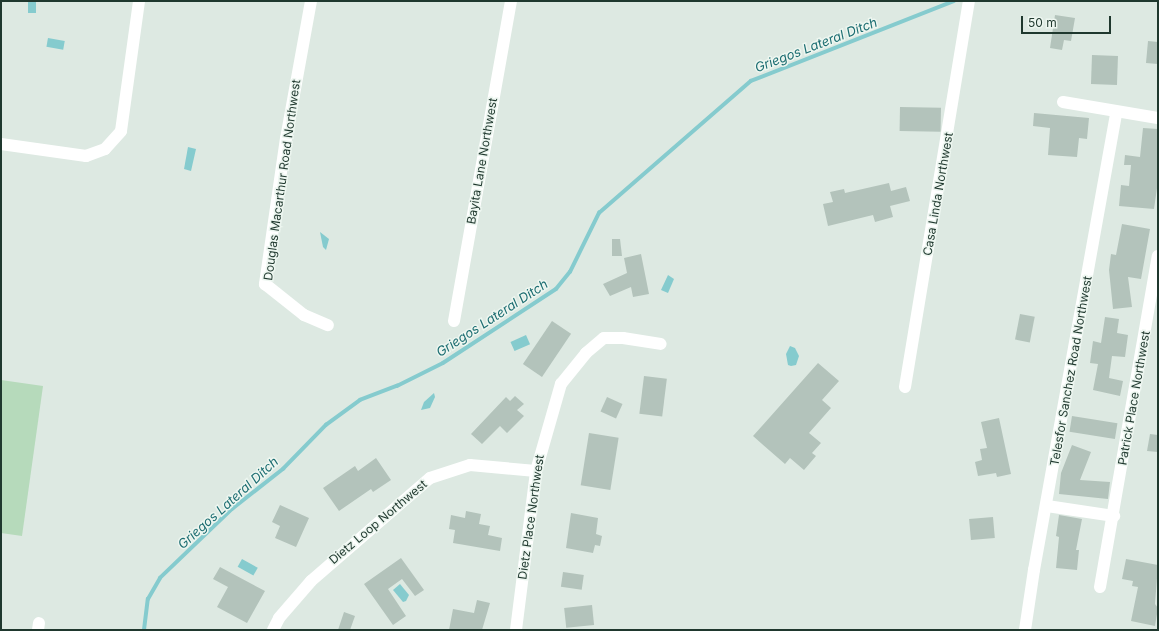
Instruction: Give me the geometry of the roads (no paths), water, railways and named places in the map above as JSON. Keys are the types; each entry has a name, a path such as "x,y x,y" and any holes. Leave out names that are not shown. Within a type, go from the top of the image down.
{"street":[{"path":"1,144 86,156 105,149 121,131 139,1"},
{"name":"Douglas Macarthur Road Northwest","path":"311,1 286,138 265,284 304,316 328,325"},
{"name":"Bayita Lane Northwest","path":"454,321 511,1"},
{"name":"Casa Linda Northwest","path":"905,387 969,1"},
{"path":"1062,102 1158,118"},
{"name":"Telesfor Sanchez Road Northwest","path":"1025,630 1116,112"},
{"name":"Patrick Place Northwest","path":"1100,588 1114,516 1158,256"},
{"name":"Dietz Place Northwest","path":"516,630 536,471 561,384 586,353 604,338 623,338 661,344"},
{"name":"Dietz Loop Northwest","path":"273,630 279,618 311,581 430,478 470,466 536,471"},
{"path":"1047,506 1114,516"}],"water":[{"path":"28,1 36,1 36,13 28,13"},
{"path":"48,38 65,41 63,50 46,47"},
{"path":"188,147 196,149 191,171 184,169"},
{"path":"320,232 329,239 326,250 323,247"},
{"path":"668,275 674,279 668,293 661,290"},
{"path":"526,335 530,344 515,351 510,342"},
{"path":"790,346 795,348 799,356 796,365 791,366 788,365 786,354"},
{"path":"434,393 435,397 430,408 421,410 424,402"},
{"path":"242,559 258,568 253,576 238,567"},
{"path":"400,584 409,595 406,601 403,602 393,590"}],"waterway":[{"name":"Griegos Lateral Ditch","path":"144,630 148,599 160,578 232,509 283,469 326,425 360,400 397,386 443,363 556,289 570,272 599,213 751,81 954,1"}]}
